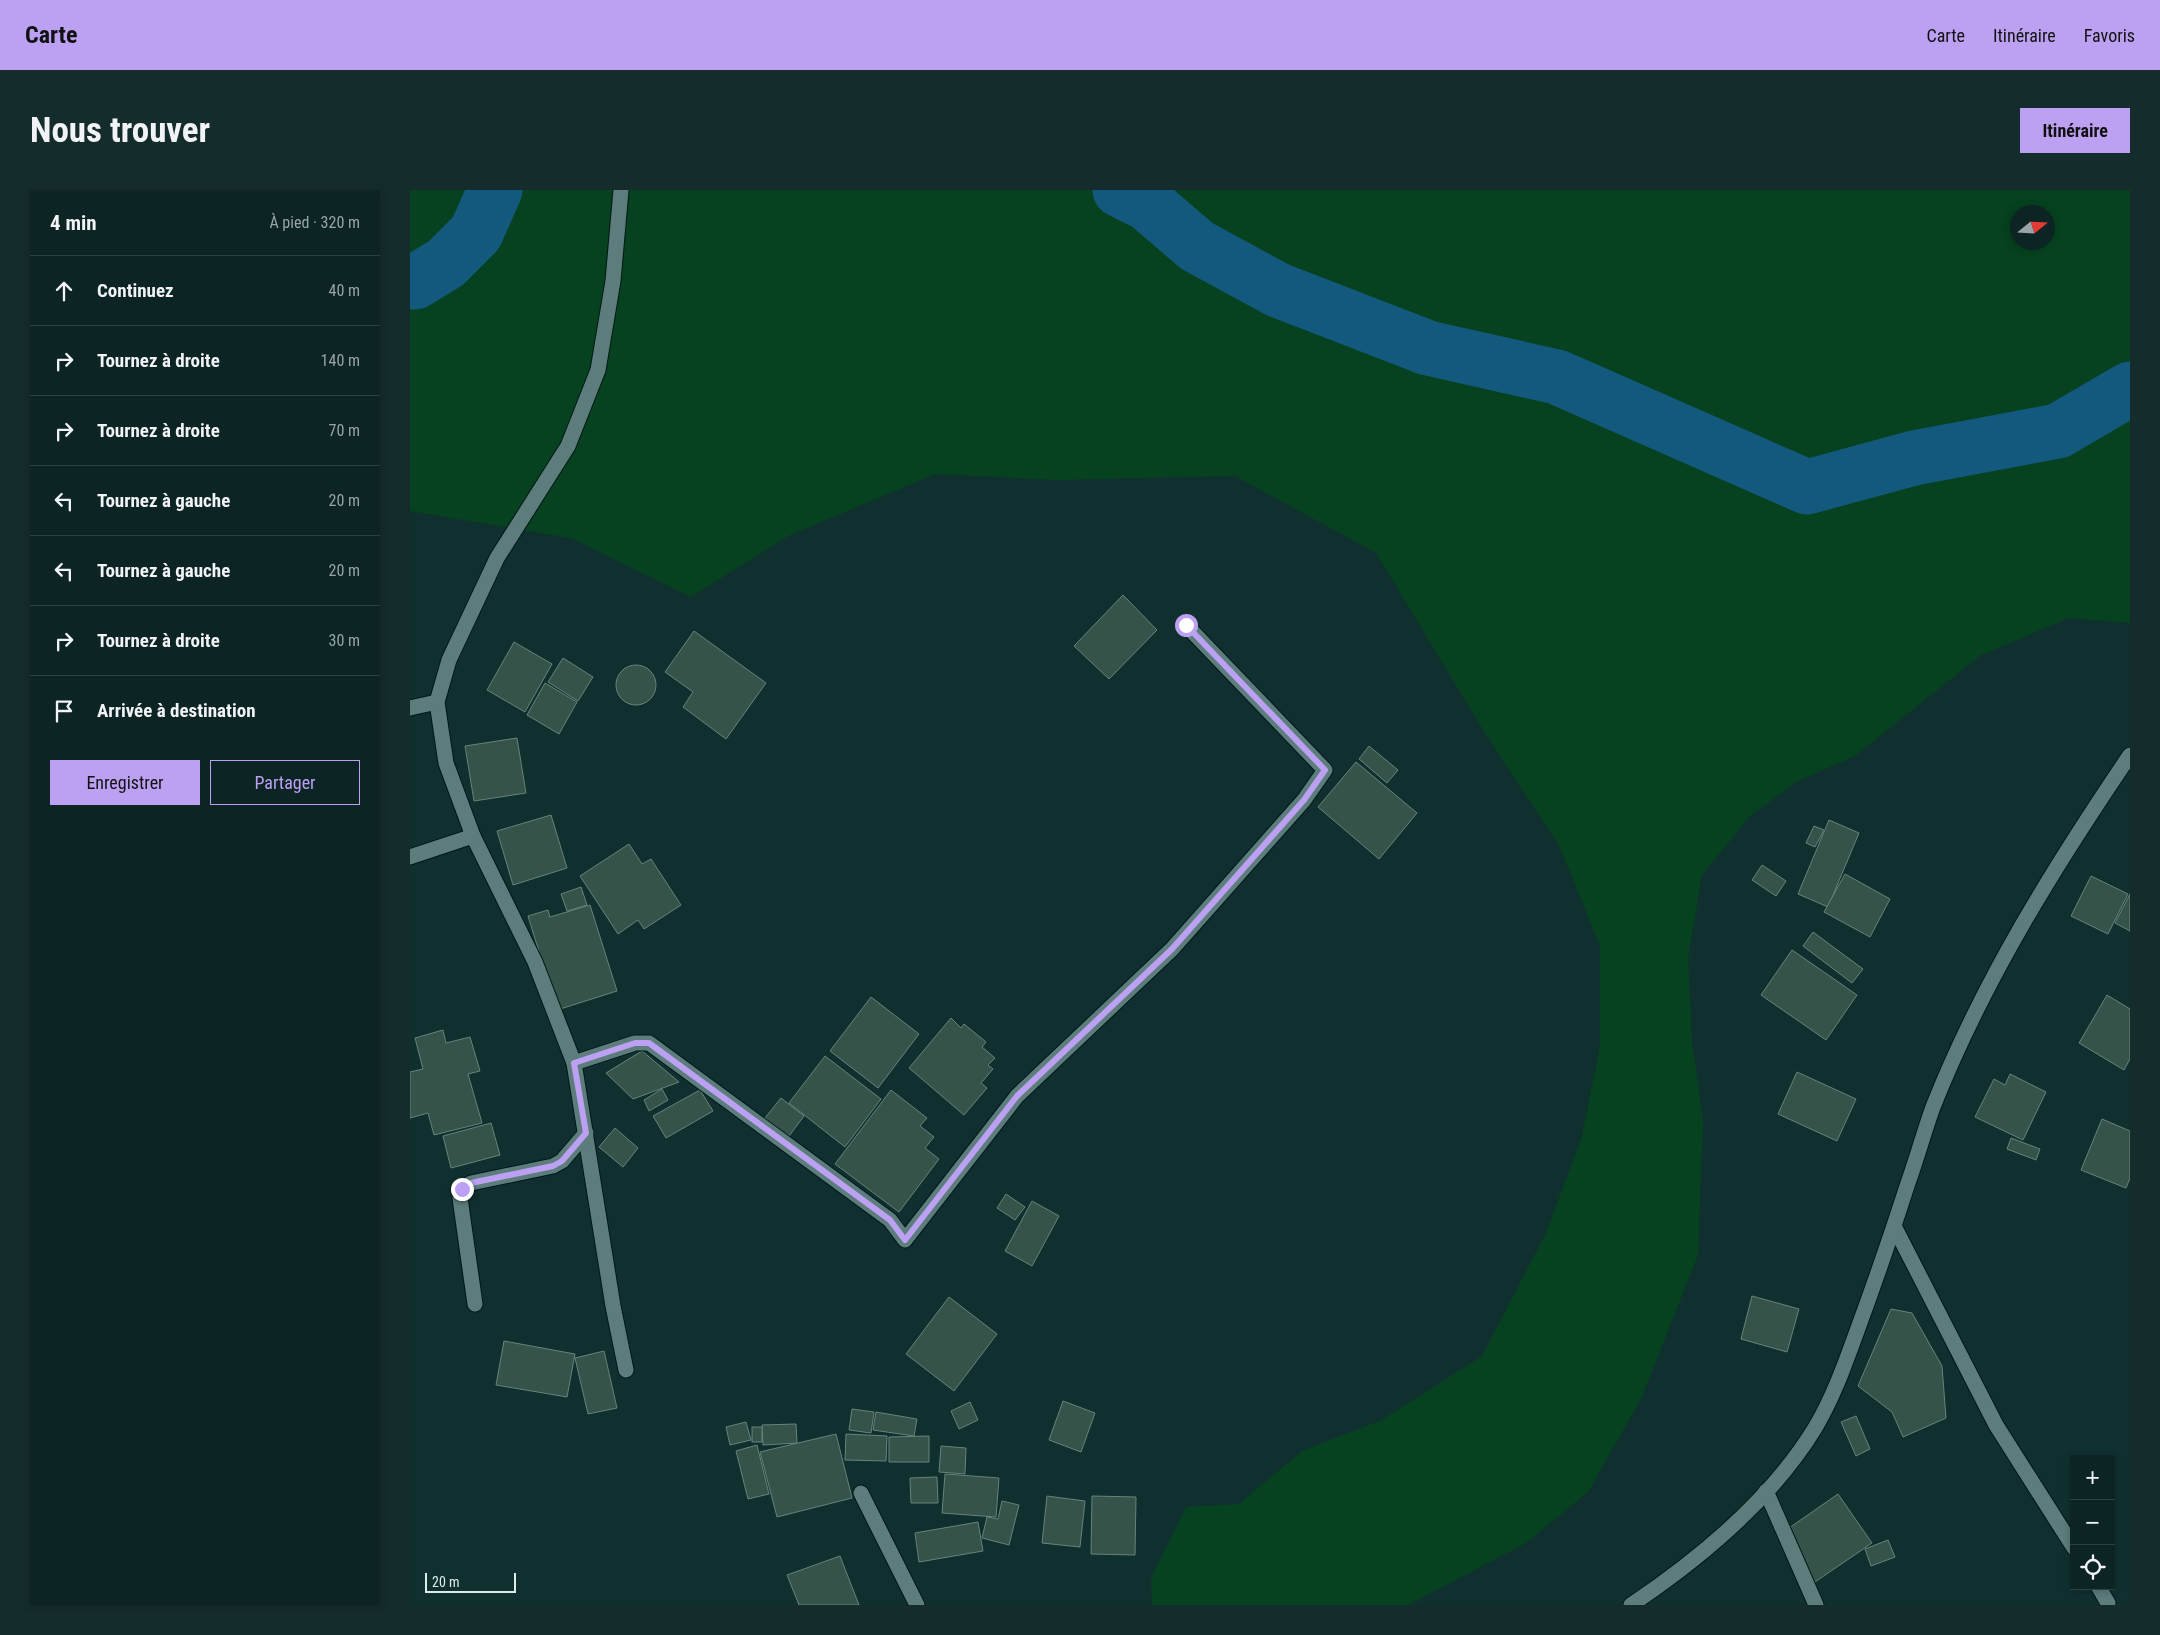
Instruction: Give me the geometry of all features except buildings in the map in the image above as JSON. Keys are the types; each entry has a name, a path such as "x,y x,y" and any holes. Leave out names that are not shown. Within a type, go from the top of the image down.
{"street":[{"path":"621,190 613,281 598,370 568,446 497,558 449,660 437,702 446,763 473,836 535,962 574,1063 613,1306 626,1370"},
{"path":"574,1063 635,1043 649,1043 890,1220 905,1240 1017,1096 1172,949 1304,800 1325,770 1186,625"},
{"path":"410,708 437,702"},
{"path":"1631,1605 1663,1584 1736,1523 1780,1476 1815,1428 1838,1382 1894,1226 1933,1108 1985,992 2019,929 2097,804 2130,756"},
{"path":"410,857 473,836"},
{"path":"474,1304 460,1198 462,1189 471,1183 553,1166 562,1161 586,1133"},
{"path":"1894,1226 1996,1425 2072,1545"},
{"path":"1766,1491 1816,1605"},
{"path":"861,1492 917,1605"},
{"path":"2100,1590 2108,1603"}],"green space":[{"path":"410,190 2130,190 2130,623 2069,618 1981,655 1855,756 1796,782 1750,816 1702,875 1688,959 1692,1041 1703,1120 1698,1255 1641,1399 1588,1492 1526,1543 1408,1605 1152,1605 1151,1578 1186,1507 1239,1504 1302,1451 1382,1420 1482,1356 1546,1233 1582,1136 1600,1046 1600,946 1559,845 1488,738 1376,553 1235,476 1056,480 935,474 788,536 691,597 571,538 410,511"}],"waterway":[{"path":"410,281 415,282 446,263 476,233 495,190"},
{"path":"1120,190 1148,204 1197,246 1278,290 1428,348 1557,377 1807,487 1914,458 2058,431 2130,389"}],"route":[{"path":"462,1189 471,1183 498,1179 553,1166 562,1161 586,1133 574,1063 635,1043 649,1043 890,1220 905,1240 1017,1096 1172,949 1304,800 1325,770 1186,625"}]}
